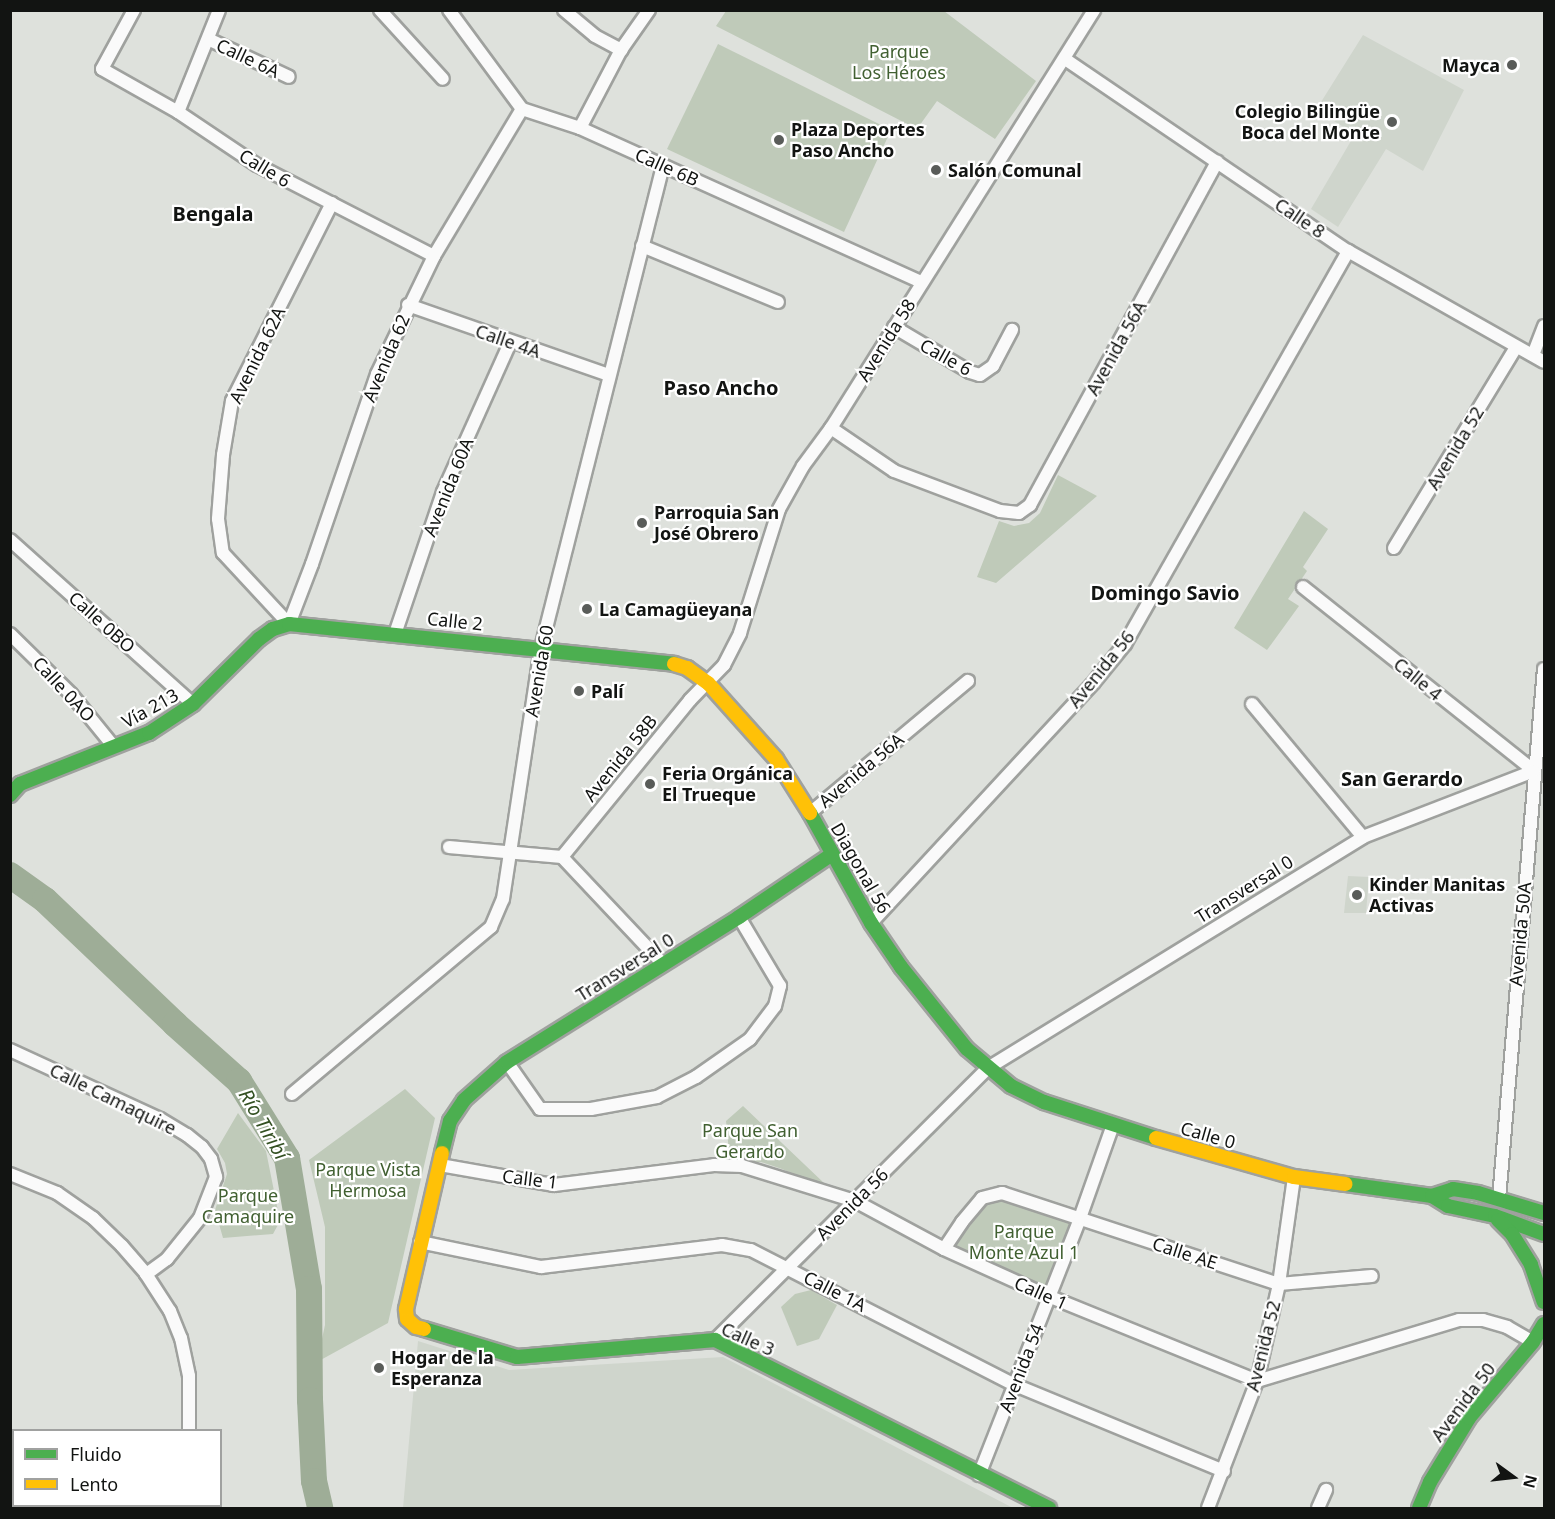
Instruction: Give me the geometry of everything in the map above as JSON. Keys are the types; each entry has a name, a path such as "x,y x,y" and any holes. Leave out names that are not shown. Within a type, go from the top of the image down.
{"main road":[{"name":"Calle 2","path":"288,624 663,661 687,668 708,682"},
{"name":"Vía 213","path":"10,795 15,780 149,733 193,704 259,639 273,629 288,624"},
{"name":"Diagonal 56","path":"708,682 789,775 831,855 871,923 930,1006 988,1068"},
{"name":"Transversal 0","path":"440,1165 450,1121 464,1100 507,1062 739,917 831,855"},
{"name":"Calle 0","path":"988,1068 1011,1086 1044,1102 1113,1125 1294,1178 1432,1196 1448,1206 1495,1216 1541,1232"},
{"path":"420,1242 440,1165"},
{"name":"Calle 0","path":"1432,1196 1453,1189 1499,1199 1545,1214"},
{"path":"1495,1216 1512,1234 1525,1255 1545,1302"},
{"path":"1525,1255 1528,1242 1541,1232"},
{"name":"Calle 3","path":"420,1242 406,1309 407,1319 416,1327 517,1357 715,1340 1049,1509"},
{"name":"Avenida 50","path":"1419,1509 1430,1482 1469,1418 1533,1342 1545,1324"}],"street":[{"name":"Calle 6","path":"134,10 102,69 178,112 256,165 434,256"},
{"path":"178,112 219,10"},
{"path":"380,10 443,79"},
{"path":"449,10 522,109"},
{"path":"564,10 595,36 621,50"},
{"path":"580,128 621,50 649,10"},
{"name":"Avenida 58","path":"708,682 723,665 740,633 780,509 803,466 831,428 1094,10"},
{"name":"Calle 6A","path":"208,39 289,77"},
{"name":"Calle 8","path":"1065,58 1348,251 1545,362"},
{"name":"Calle 6B","path":"522,109 580,128 921,282"},
{"name":"Avenida 62","path":"288,624 312,564 377,374 408,305 434,256 522,109"},
{"name":"Avenida 56A","path":"831,428 894,471 1000,511 1019,513 1030,505 1217,162"},
{"name":"Avenida 60","path":"292,1094 490,927 502,899 541,648 663,165"},
{"name":"Avenida 62A","path":"288,624 223,553 218,519 223,455 232,401 332,203"},
{"path":"642,246 778,302"},
{"name":"Avenida 56","path":"871,923 1094,682 1125,644 1348,251"},
{"name":"Calle 4A","path":"408,305 510,343 609,375"},
{"name":"Calle 6","path":"894,327 970,372 980,375 993,366 1012,330"},
{"path":"1533,355 1545,327"},
{"name":"Avenida 60A","path":"395,634 443,492 510,343"},
{"name":"Avenida 52","path":"1394,548 1516,347"},
{"name":"Calle 0BO","path":"10,540 193,704"},
{"name":"Calle 4","path":"1303,587 1534,771"},
{"name":"Calle 0AO","path":"10,634 71,694 114,747"},
{"name":"Avenida 50A","path":"1499,1199 1534,771 1545,669"},
{"name":"Avenida 56A","path":"810,813 968,681"},
{"name":"Avenida 58B","path":"562,857 690,700 708,682"},
{"path":"1252,704 1363,837"},
{"name":"Transversal 0","path":"988,1068 1363,837 1534,771"},
{"path":"449,848 562,857 663,964"},
{"path":"507,1062 540,1109 591,1109 657,1097 696,1077 750,1039 775,1006 780,986 739,917"},
{"name":"Calle Camaquire","path":"10,1050 160,1119 187,1135 202,1147 211,1159 216,1177 200,1218 167,1259 146,1274"},
{"name":"Avenida 56","path":"715,1340 988,1068"},
{"name":"Avenida 54","path":"979,1475 1080,1218 1113,1125"},
{"name":"Calle 1","path":"440,1165 554,1185 714,1166 742,1166 855,1201 944,1249 1048,1296 1257,1381"},
{"path":"10,1174 57,1193 93,1218 122,1246 146,1274 170,1311 181,1338 189,1376 189,1429"},
{"name":"Avenida 52","path":"1208,1509 1257,1381 1278,1284 1294,1178"},
{"name":"Calle AE","path":"944,1249 982,1198 1002,1193 1278,1284 1372,1276"},
{"name":"Calle 1A","path":"420,1242 541,1267 722,1245 751,1250 1015,1385 1224,1471"},
{"path":"1257,1381 1459,1320 1491,1322 1507,1327 1533,1342"},
{"path":"1318,1509 1326,1490"}],"shaded area":[{"name":"Colegio Bilingüe Boca del Monte","path":"1363,35 1464,90 1423,171 1386,149 1338,227 1311,209 1355,134 1316,110"},
{"name":"Kinder Manitas Activas","path":"1348,876 1369,877 1366,913 1344,913"},
{"path":"418,1341 509,1370 723,1357 1013,1508 403,1508"}],"green space":[{"name":"Parque Los Héroes","path":"726,11 944,11 1036,81 995,139 937,101 917,129 716,26"},
{"name":"Plaza Deportes Paso Ancho","path":"718,44 891,130 844,232 667,149"},
{"path":"1058,475 1097,496 996,583 977,577 999,521 1014,526 1029,523 1040,513"},
{"path":"1304,511 1328,529 1303,567 1307,571 1288,599 1299,606 1267,650 1234,628"},
{"name":"Parque Vista Hermosa","path":"405,1089 435,1118 388,1323 317,1362 325,1325 325,1227 309,1160"},
{"name":"Parque San Gerardo","path":"743,1106 825,1184 825,1189 761,1162 730,1162 726,1121"},
{"name":"Parque Camaquire","path":"238,1113 266,1151 280,1221 273,1234 223,1238 215,1210 227,1174 225,1163 217,1149"},
{"name":"Parque Monte Azul 1","path":"997,1197 1006,1198 1071,1222 1043,1291 953,1246 973,1218 987,1203"},
{"path":"811,1290 837,1305 819,1339 797,1346 781,1307 795,1294"}],"waterway":[{"name":"Río Tiribí","path":"10,875 45,900 175,1024 239,1081 287,1158 309,1289 310,1400 314,1481 320,1508"}],"traffic: fast":[{"path":"10,795 20,784 149,733 193,704 259,639 273,629 289,624 674,664"},
{"path":"810,813 871,923 901,967 967,1049 1011,1086 1044,1102 1156,1138"},
{"path":"442,1153 450,1121 464,1100 507,1062 739,917 831,855"},
{"path":"1346,1184 1432,1196 1448,1206 1495,1216 1544,1234"},
{"path":"1432,1196 1453,1189 1478,1193 1544,1213"},
{"path":"1498,1220 1512,1234 1531,1265 1544,1302"},
{"path":"1419,1508 1430,1482 1469,1418 1533,1342 1544,1324"},
{"path":"424,1329 517,1357 715,1340 1049,1508"}],"traffic: slow":[{"path":"674,664 687,668 708,683 776,759 810,813"},
{"path":"1156,1138 1294,1177 1346,1184"},
{"path":"424,1329 416,1327 407,1319 406,1309 442,1153"}],"place":[{"name":"Mayca","path":"1512,65"},
{"name":"Colegio Bilingüe Boca del Monte","path":"1392,122"},
{"name":"Plaza Deportes Paso Ancho","path":"779,140"},
{"name":"Salón Comunal","path":"936,170"},
{"name":"Parroquia San José Obrero","path":"642,523"},
{"name":"La Camagüeyana","path":"587,609"},
{"name":"Palí","path":"579,691"},
{"name":"Feria Orgánica El Trueque","path":"650,784"},
{"name":"Kinder Manitas Activas","path":"1357,895"},
{"name":"Hogar de la Esperanza","path":"379,1368"}],"district":[{"name":"Bengala","path":"213,213"},
{"name":"Paso Ancho","path":"721,387"},
{"name":"Domingo Savio","path":"1165,592"},
{"name":"San Gerardo","path":"1402,778"}]}
